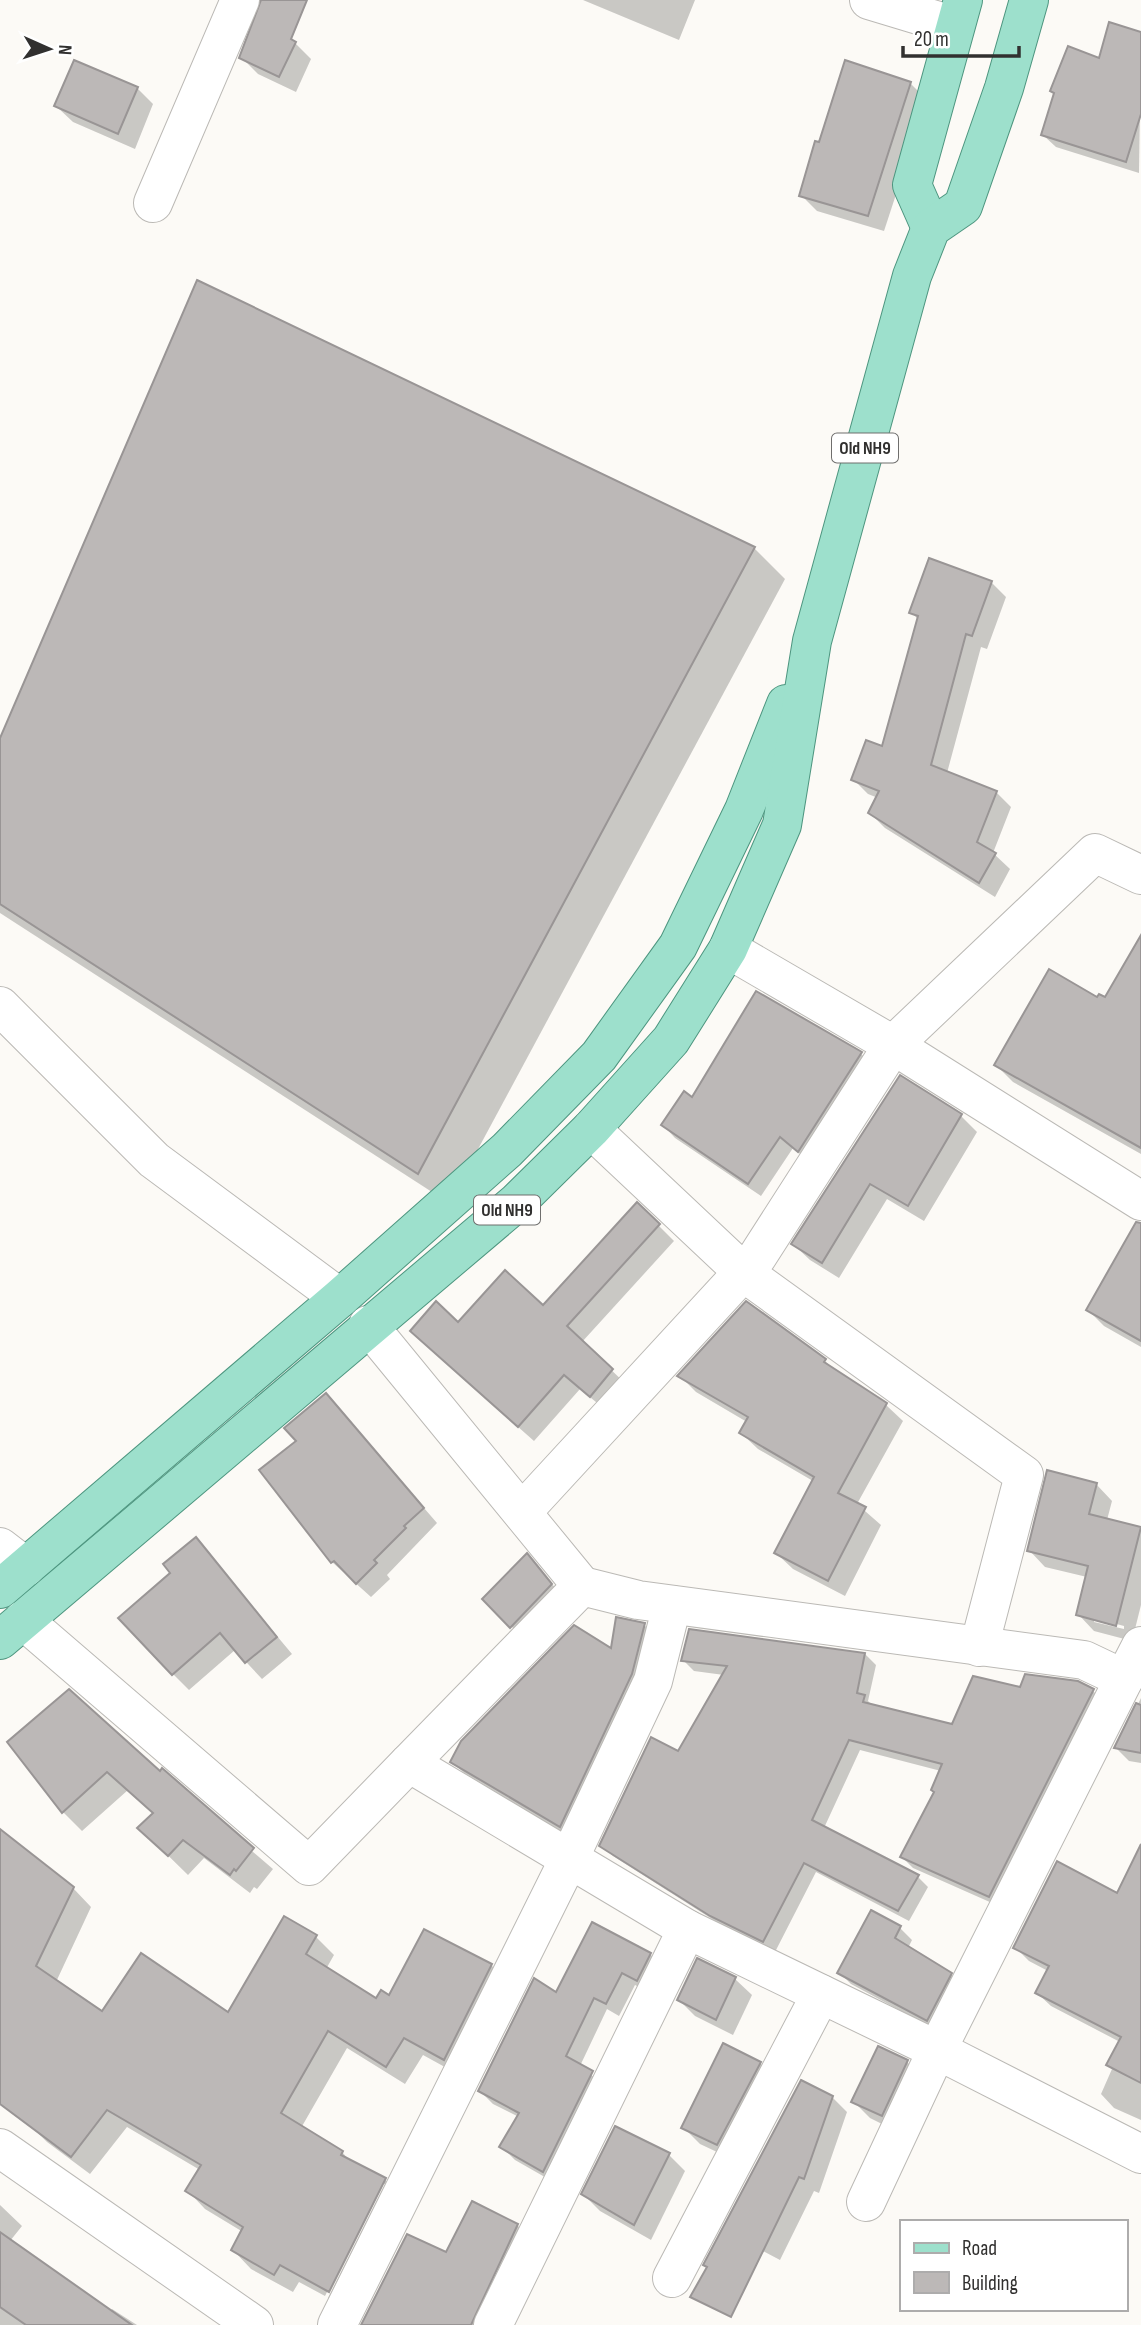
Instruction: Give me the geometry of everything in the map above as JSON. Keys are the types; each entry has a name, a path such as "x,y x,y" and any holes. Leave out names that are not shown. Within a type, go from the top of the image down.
{"main road":[{"path":"959,13 912,185 931,228 963,206 1004,88 1029,0"},
{"name":"Old NH9","path":"12,1630 368,1325 517,1202 591,1129 671,1040 728,949 782,825 815,631 912,276 931,228"},
{"name":"Old NH9","path":"9,1567 340,1298 507,1150 598,1056 678,946 744,810 815,631"}],"street":[{"path":"153,203 240,0"},
{"path":"869,0 959,13"},
{"path":"522,1512 757,1257 894,1045 1096,853 1141,875"},
{"path":"728,949 894,1045 1141,1201"},
{"path":"0,1006 154,1160 340,1298"},
{"path":"591,1129 743,1272 1024,1475 979,1647"},
{"path":"368,1325 582,1586 671,1605 1084,1660 1124,1679"},
{"path":"12,1630 309,1866 582,1586"},
{"path":"337,2325 569,1859 653,1681 671,1605"},
{"path":"866,2202 937,2050 1141,1646"},
{"path":"410,1763 687,1929 937,2050 1141,2154"},
{"path":"493,2325 687,1929"},
{"path":"672,2278 821,1994"},
{"path":"0,2148 254,2325"}],"building":[{"path":"261,0 307,0 291,39 296,42 279,77 239,58"},
{"path":"1109,22 1141,32 1141,114 1126,162 1041,135 1054,93 1050,91 1068,46 1099,58"},
{"path":"74,60 138,87 118,134 54,106"},
{"path":"845,60 911,82 868,216 799,196 815,141 819,142"},
{"path":"197,280 755,547 418,1174 0,904 0,738"},
{"path":"929,558 992,581 972,636 966,634 931,765 997,791 977,842 996,853 979,883 868,813 879,791 851,780 866,740 882,746 918,616 909,613"},
{"path":"1141,935 1141,1148 994,1065 1049,969 1097,997 1099,994 1105,997"},
{"path":"756,991 862,1052 798,1152 780,1137 748,1184 661,1125 684,1091 692,1097"},
{"path":"900,1075 962,1114 908,1206 870,1184 822,1263 791,1244"},
{"path":"637,1202 660,1224 567,1326 613,1369 590,1397 564,1375 518,1427 410,1331 436,1301 458,1322 505,1270 543,1305"},
{"path":"1136,1222 1141,1223 1141,1341 1086,1310"},
{"path":"746,1301 826,1359 824,1362 887,1403 838,1493 866,1507 828,1581 774,1553 814,1477 739,1433 748,1417 677,1376"},
{"path":"326,1393 424,1508 404,1526 406,1528 374,1560 377,1563 356,1584 334,1561 331,1563 259,1470 296,1441 284,1428"},
{"path":"1047,1470 1097,1483 1089,1514 1141,1527 1116,1626 1076,1615 1088,1566 1027,1551"},
{"path":"196,1537 277,1637 245,1663 220,1633 172,1675 118,1618 170,1573 163,1564"},
{"path":"527,1553 552,1584 510,1628 482,1599"},
{"path":"616,1617 645,1623 632,1674 560,1827 450,1762 461,1741 574,1625 611,1648"},
{"path":"689,1629 865,1653 857,1693 865,1695 863,1702 952,1724 973,1676 1020,1687 1025,1674 1078,1681 1094,1689 989,1897 900,1857 934,1792 931,1790 942,1764 849,1740 812,1820 919,1875 898,1911 804,1863 763,1942 710,1916 599,1846 651,1737 678,1751 727,1666 681,1661"},
{"path":"69,1689 160,1771 162,1768 254,1848 236,1871 234,1869 230,1875 183,1840 168,1856 137,1828 153,1813 107,1772 62,1813 7,1742"},
{"path":"1136,1703 1141,1705 1141,1753 1114,1748"},
{"path":"0,1829 74,1887 36,1966 102,2011 141,1953 228,2012 284,1916 317,1935 306,1954 376,1998 381,1990 389,1995 424,1929 492,1964 444,2060 404,2038 386,2067 328,2031 281,2113 343,2151 341,2155 386,2178 329,2292 280,2265 274,2275 231,2250 243,2227 185,2191 201,2165 107,2110 71,2157 0,2104"},
{"path":"1141,1844 1141,2083 1106,2065 1121,2037 1035,1993 1049,1966 1013,1948 1057,1861 1117,1893"},
{"path":"871,1910 901,1926 895,1938 952,1973 927,2021 837,1973"},
{"path":"592,1922 651,1953 637,1981 622,1973 606,2004 594,1998 566,2056 593,2071 543,2172 499,2147 519,2113 478,2091 534,1978 556,1992"},
{"path":"697,1958 736,1977 716,2020 677,2000"},
{"path":"723,2043 761,2062 717,2145 681,2128"},
{"path":"878,2046 908,2060 882,2116 851,2102"},
{"path":"801,2080 833,2096 804,2179 799,2177 731,2317 690,2297 707,2267 703,2265"},
{"path":"615,2126 670,2153 634,2225 581,2194"},
{"path":"472,2201 518,2224 471,2325 361,2325 407,2234 446,2252"},
{"path":"0,2232 132,2325 26,2325 0,2307"}]}
